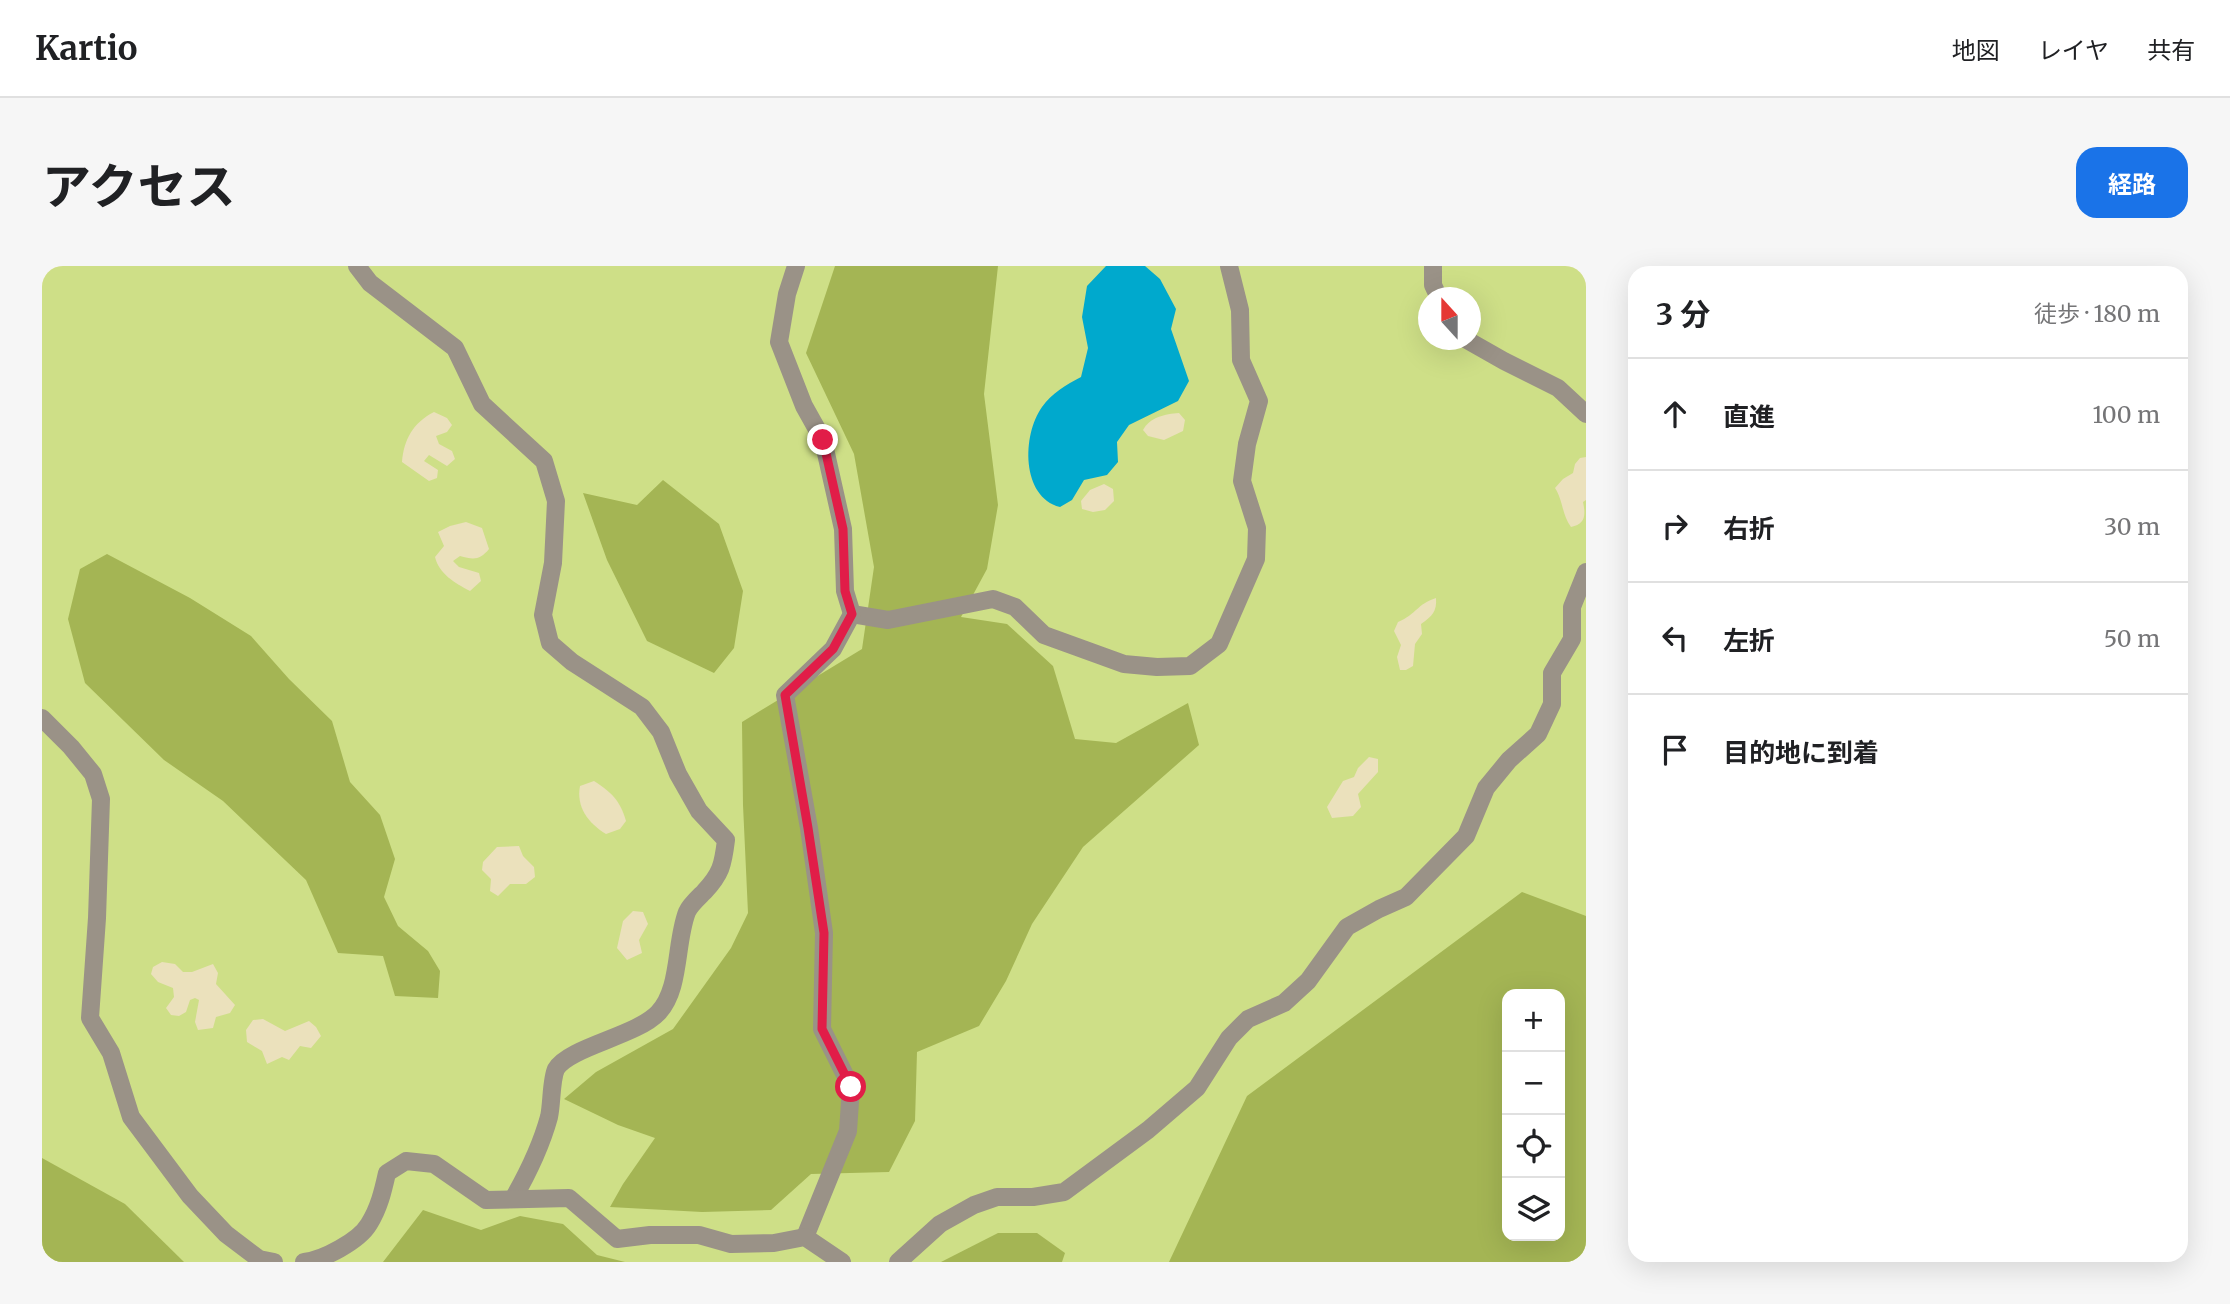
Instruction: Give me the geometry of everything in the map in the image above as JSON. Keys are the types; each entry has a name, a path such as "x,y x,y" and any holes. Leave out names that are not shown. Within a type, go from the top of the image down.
{"lane":[{"path":"357,266 370,283 455,348 482,404 544,461 556,501 553,563 543,615 550,643 572,662 642,707 661,732 678,774 699,811 726,841 722,869 688,909 680,937 675,981 658,1013 622,1035 575,1053 556,1069 549,1115 537,1152 513,1199"},
{"path":"796,266 787,294 779,342 804,406 823,440 843,529 845,591 852,614 833,649 785,695 824,933 822,1029 851,1087 848,1131 805,1237"},
{"path":"852,614 888,620 993,599 1015,607 1044,635 1124,664 1157,667 1189,666 1219,645 1256,559 1257,528 1242,481 1247,444 1259,401 1241,360 1240,310 1229,266"},
{"path":"1433,266 1434,287"},
{"path":"1481,348 1558,388 1586,414"},
{"path":"898,1262 940,1224 974,1205 997,1197 1033,1197 1064,1192 1148,1130 1197,1088 1229,1038 1248,1019 1284,1003 1308,981 1347,927 1406,897 1466,836 1486,788 1508,760 1538,734 1552,704 1552,674 1572,639 1572,607 1586,572"},
{"path":"42,718 93,774 101,799 90,1018 111,1053 131,1117 190,1196 226,1234 259,1259 274,1262"},
{"path":"304,1262 314,1261 343,1247 368,1227 380,1202 387,1173 406,1161 434,1164 486,1200 538,1201 569,1198 617,1239 650,1234 699,1235 731,1244 774,1243 805,1237 842,1262"}],"green space":[{"path":"42,266 1586,266 1586,1262 42,1262"},
{"path":"835,266 998,266 984,394 998,505 987,569 961,617 1007,624 1053,666 1075,739 1116,743 1188,703 1199,745 1083,847 1032,924 1006,981 979,1026 917,1052 915,1121 889,1172 811,1174 771,1210 702,1212 610,1207 655,1138 618,1125 564,1099 596,1072 673,1029 731,948 748,913 742,722 862,649 874,567 854,454 806,353"},
{"path":"663,480 719,524 743,591 734,648 714,673 647,641 607,560 583,493 637,505"},
{"path":"107,554 190,598 251,636 289,679 332,721 350,782 380,815 395,859 384,897 398,926 428,951 440,971 438,998 395,996 383,956 338,953 306,880 223,801 164,760 85,683 68,619 80,569"},
{"path":"1522,892 1586,916 1586,1262 1169,1262 1247,1096"},
{"path":"42,1158 125,1204 184,1262 42,1262"},
{"path":"423,1210 481,1230 520,1216 563,1224 597,1255 625,1262 383,1262"},
{"path":"998,1233 1037,1233 1065,1253 1062,1262 941,1262"}],"sand":[{"path":"434,412 447,418 452,425 447,432 436,436 439,444 452,451 455,459 447,466 429,455 424,461 438,470 437,478 429,481 402,462 411,432 420,421"},
{"path":"1179,413 1185,420 1183,431 1164,440 1148,436 1143,430 1154,419"},
{"path":"1586,457 1584,515 1579,524 1571,527 1555,488 1573,473 1580,458"},
{"path":"1104,484 1113,489 1114,501 1105,510 1093,512 1082,509 1081,501 1090,490"},
{"path":"466,522 482,528 489,549 480,557 460,556 453,561 459,567 479,573 481,581 470,591 444,573 435,557 444,546 438,532"},
{"path":"1436,598 1433,613 1421,624 1422,634 1415,644 1413,666 1400,670 1397,657 1401,645 1394,631 1398,622"},
{"path":"1369,757 1378,759 1378,772 1358,794 1361,807 1353,816 1332,818 1327,807 1343,781 1354,777 1358,768"},
{"path":"594,781 610,793 621,807 626,821 620,829 606,834 585,814 580,801 580,786"},
{"path":"519,846 523,856 534,867 535,877 526,884 510,884 498,896 490,891 491,879 482,870 483,862 497,847"},
{"path":"633,911 643,912 648,924 639,940 642,953 627,960 617,948 623,921"},
{"path":"162,962 175,964 183,972 192,972 213,964 218,973 216,984 235,1005 230,1013 216,1017 213,1028 198,1030 195,1022 199,1000 195,998 190,1000 186,1012 179,1016 171,1015 166,1008 174,997 173,988 158,982 151,974 153,967"},
{"path":"263,1019 285,1031 309,1021 321,1036 311,1048 300,1046 289,1060 282,1057 267,1064 262,1051 247,1042 246,1030 253,1020"}],"water":[{"path":"1106,266 1145,266 1160,279 1176,309 1171,329 1189,381 1178,401 1129,425 1117,442 1118,462 1107,475 1084,480 1072,500 1060,507 1047,501 1032,478 1029,464 1031,433 1035,419 1046,402 1081,377 1088,348 1082,317 1087,286"}],"route":[{"path":"823,440 843,529 845,591 852,614 833,649 785,695 824,933 822,1029 851,1087"}]}
